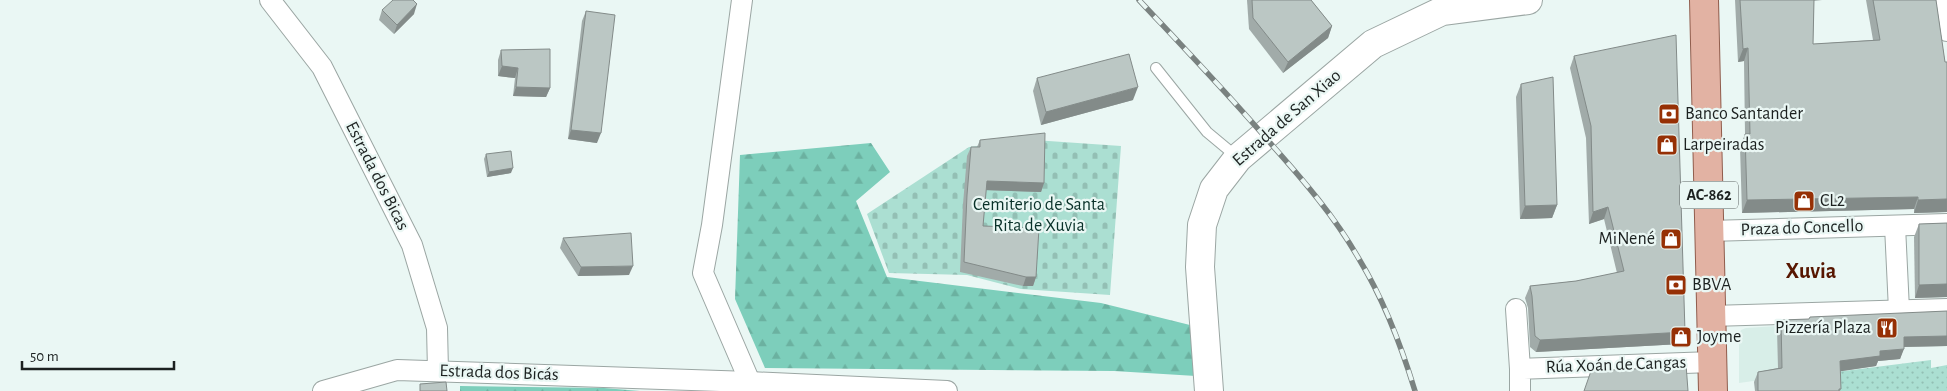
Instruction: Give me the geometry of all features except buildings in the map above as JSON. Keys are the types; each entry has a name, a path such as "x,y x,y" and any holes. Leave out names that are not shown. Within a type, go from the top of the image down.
{"main road":[{"name":"AC-862","path":"1704,0 1712,391"}],"street":[{"name":"Estrada dos Bicas","path":"270,0 322,67 412,245 437,328 438,372"},
{"path":"742,0 712,226 703,273 750,382"},
{"name":"Estrada de San Xiao","path":"1209,391 1200,267 1202,225 1214,189 1238,158 1372,44 1442,11 1528,0"},
{"path":"1943,0 1947,31"},
{"name":"Praza do Concello","path":"1710,231 1947,224"},
{"path":"1895,226 1899,310"},
{"path":"1516,309 1520,391"},
{"path":"1711,316 1947,309"},
{"name":"Rúa Xoán de Cangas","path":"1520,369 1712,362"},
{"name":"Estrada dos Bicás","path":"323,391 397,370 947,391"}],"lane":[{"path":"1156,68 1207,132 1238,158"}],"shaded area":[{"path":"1777,326 1789,376 1739,383 1739,334 1741,330"}],"green space":[{"name":"Cemiterio de Santa Rita de Xuvia","path":"1034,140 1121,146 1110,295 1021,289 967,275 889,273 867,214 969,147"},
{"path":"871,143 890,172 856,201 887,277 1101,303 1190,325 1196,376 1114,371 765,368 735,299 740,155"},
{"path":"1931,360 1931,368 1947,365 1947,391 1837,391 1836,372"},
{"path":"460,386 604,388 640,391 460,391"}],"railway":[{"path":"1139,0 1256,126 1307,186 1340,229 1368,275 1384,307 1398,340 1415,391"}],"place":[{"name":"Banco Santander","path":"1669,114"},
{"name":"Larpeiradas","path":"1667,145"},
{"name":"CL2","path":"1804,201"},
{"name":"MiNené","path":"1671,239"},
{"name":"BBVA","path":"1676,285"},
{"name":"Pizzería Plaza","path":"1887,328"},
{"name":"Joyme","path":"1681,337"}],"district":[{"name":"Xuvia","path":"1811,271"}]}
